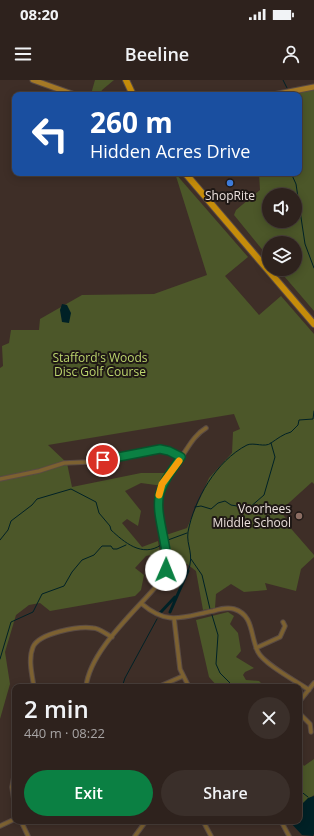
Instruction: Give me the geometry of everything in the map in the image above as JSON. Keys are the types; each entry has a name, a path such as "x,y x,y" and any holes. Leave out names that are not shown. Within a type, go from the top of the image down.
{"main road":[{"path":"33,80 67,92"},
{"path":"126,80 132,92"},
{"path":"287,92 314,87"},
{"path":"297,90 303,92 314,90"},
{"path":"188,176 314,324"}],"street":[{"path":"87,684 94,661 112,637 159,583 166,570 166,550 158,509 158,498 162,484 195,437 206,428"},
{"path":"0,479 39,471 64,463 88,462 160,449 169,451 181,457"},
{"path":"142,604 158,615 174,618 223,609 239,611 245,615 250,624 256,648 266,661 300,684"},
{"path":"174,618 179,661 187,684"},
{"path":"256,648 280,637 285,626 283,622"},
{"path":"34,684 31,655 35,644 39,640 52,634 85,628 98,629 112,637"},
{"path":"165,684 183,676"},
{"path":"302,698 314,683"},
{"path":"302,685 309,690"},
{"path":"302,716 310,724 311,732"},
{"path":"0,826 12,820"},
{"path":"22,824 28,836"},
{"path":"135,836 144,824"},
{"path":"205,824 211,836"},
{"path":"282,824 288,836"}],"green space":[{"path":"95,80 114,80 101,92 92,92"},
{"path":"314,87 314,311 284,276 302,276 302,236 262,236 262,249 234,215 236,210 260,190 259,176 302,176 302,92 288,92"},
{"name":"Stafford's Woods Disc Golf Course","path":"176,176 178,176 248,257 225,276 259,315 281,296 314,334 314,484 312,482 280,511 289,522 287,524 314,555 314,557 301,569 296,591 265,583 267,590 244,592 231,584 216,594 215,608 203,610 196,571 187,564 166,559 166,535 187,528 209,478 232,453 233,432 240,429 234,414 48,445 67,463 72,487 141,473 170,473 163,486 141,483 125,491 141,511 138,526 127,519 122,523 142,547 158,541 160,553 146,556 135,568 144,575 141,590 135,596 50,611 40,603 29,605 16,615 5,652 10,684 0,719 0,368 3,366 2,346 9,343 11,330 39,330 40,319 82,295 154,294 207,275"},
{"path":"228,612 234,616 230,624 238,633 241,651 236,657 254,668 245,672 243,675 246,680 259,681 262,684 215,684 209,677 196,620"},
{"path":"314,759 314,795 302,804 302,763 304,766"}],"water":[{"path":"62,304 67,305 71,313 69,323 62,322 60,310"},
{"path":"314,796 313,836 302,835 292,824 302,824 302,804 308,798"}],"waterway":[{"path":"283,80 287,88"},
{"path":"292,176 296,184 305,244 314,268"},
{"path":"188,571 191,560 188,542 188,532 191,520 201,495 216,471 236,452 247,445 269,444 291,432 298,425 299,420 313,419 314,411"},
{"path":"195,507 201,506 211,509 218,503 225,501 231,505 249,508 264,495 275,457 271,443"},
{"path":"0,540 8,530 11,521 32,505 37,499 71,489 96,502 99,513 110,526 111,530 134,547 147,550 154,549 161,545"},
{"path":"168,540 187,533"},
{"path":"0,659 11,622 33,612 42,594 64,586 72,572 82,560 94,555 102,546 111,546 113,549 117,549 126,545"},
{"path":"191,559 202,575 210,609"},
{"path":"170,612 188,571"},
{"path":"160,613 175,597"},
{"path":"212,615 218,635 216,664 220,673 231,684"},
{"path":"123,684 157,619"},
{"path":"302,792 308,797"}],"slow traffic":[{"path":"159,495 162,484 179,461"}],"place":[{"name":"ShopRite","path":"230,183"},
{"name":"Voorhees Middle School","path":"299,516"}],"route":[{"path":"103,460 160,449 169,451 181,457 162,484 158,498 158,509 166,550 166,570"}]}
